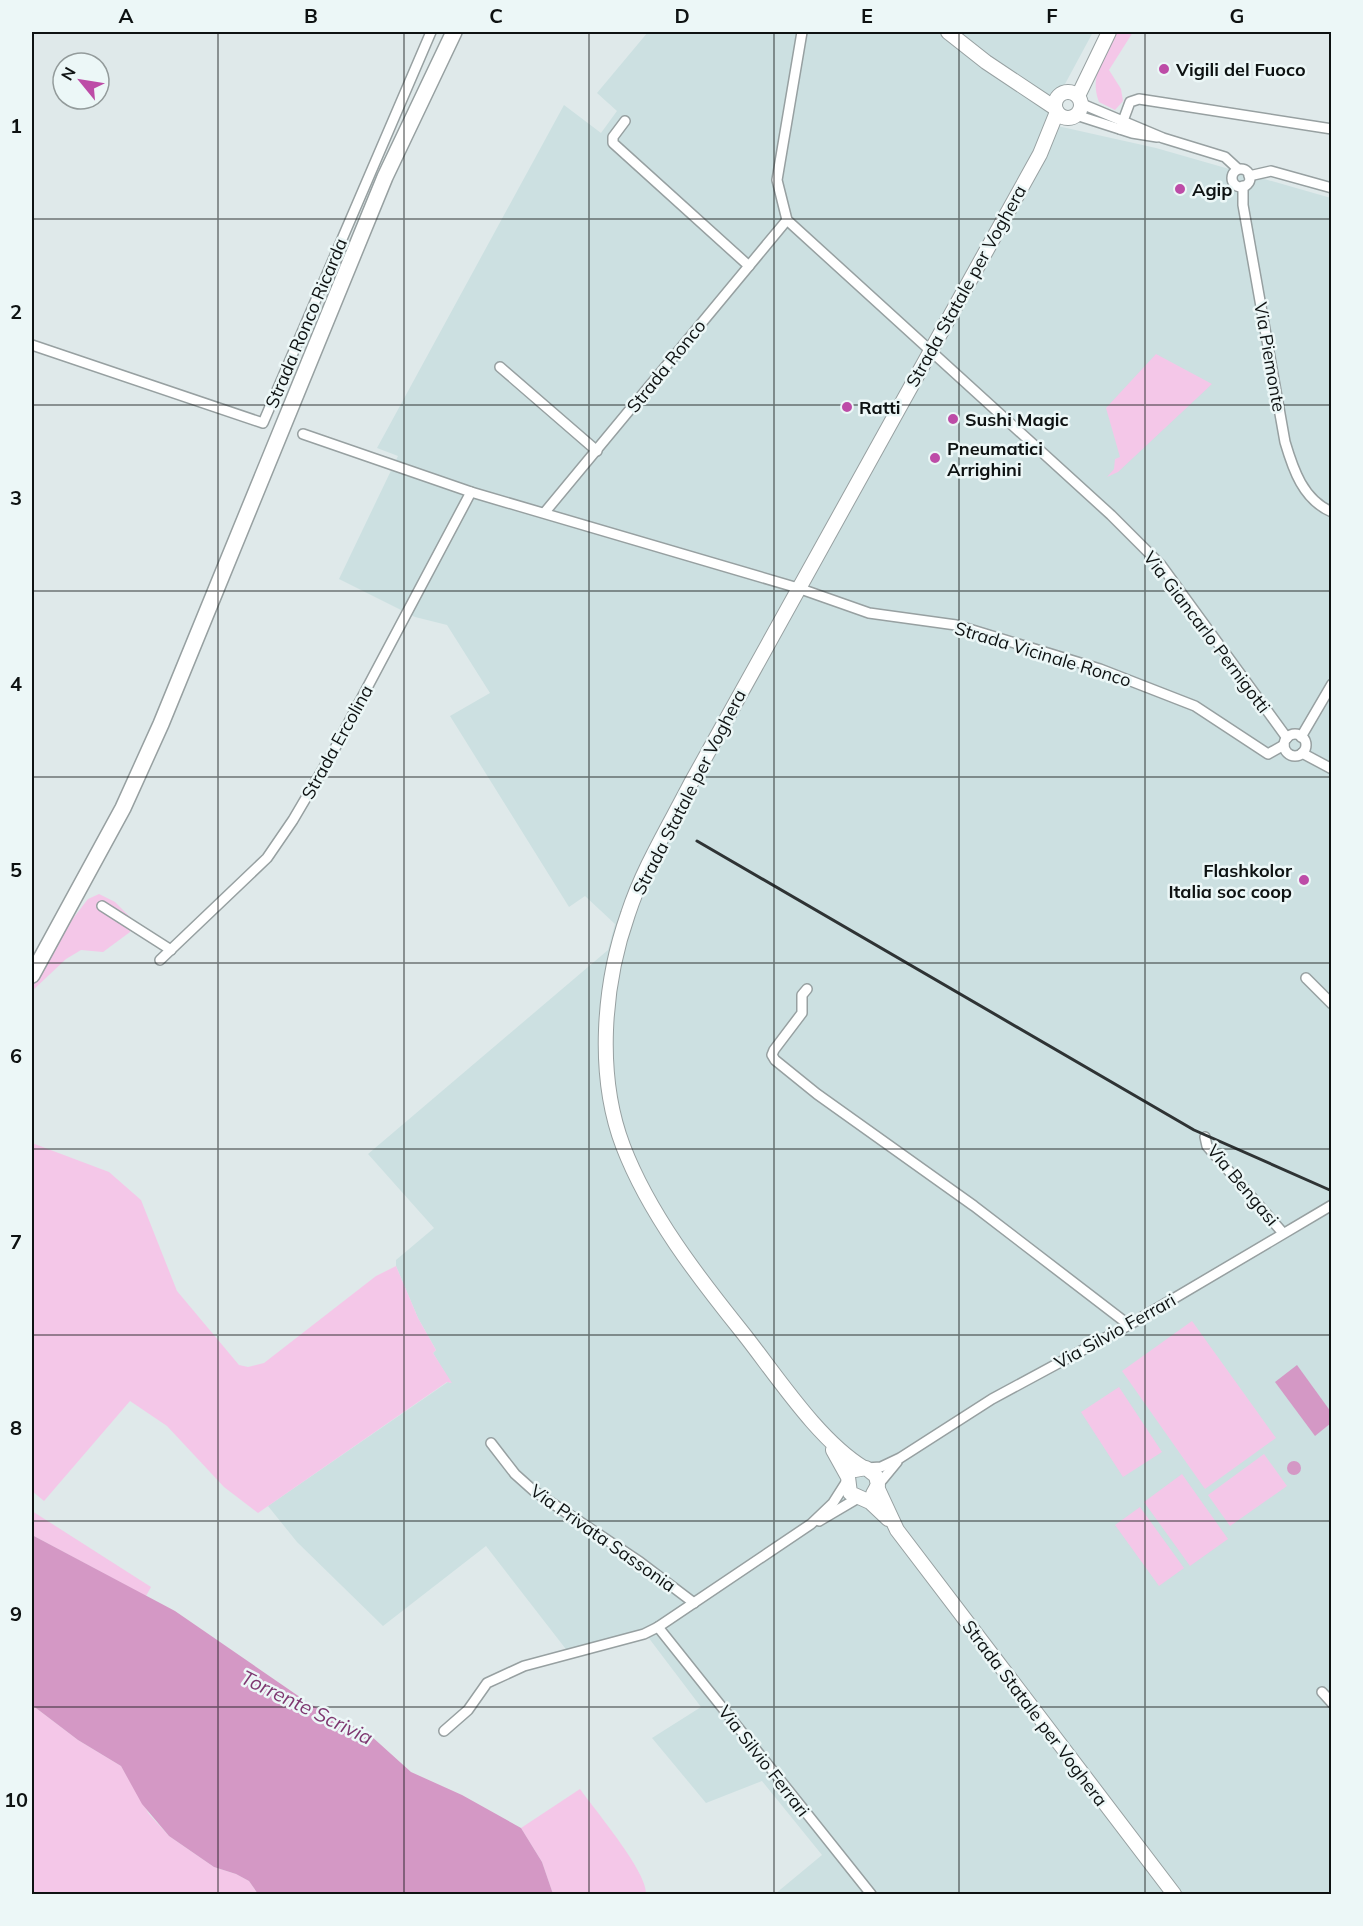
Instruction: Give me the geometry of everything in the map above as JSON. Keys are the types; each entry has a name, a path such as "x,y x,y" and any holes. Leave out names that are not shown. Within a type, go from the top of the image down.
{"main road":[{"path":"32,975 123,808 225,571 385,177 454,32"},
{"path":"948,32 986,62 1022,85 1068,105"},
{"name":"Strada Statale per Voghera","path":"897,1530 876,1476 846,1456 825,1436 720,1305 664,1223 645,1190 623,1146 610,1098 607,1056 608,1006 612,970 638,887 691,783 1109,32"},
{"name":"Strada Statale per Voghera","path":"825,1436 848,1479 850,1493 875,1506 897,1530 1174,1894"},
{"path":"848,1479 854,1470 865,1468"},
{"path":"861,1499 873,1494 878,1486"}],"street":[{"name":"Strada Ronco Ricarda","path":"32,345 262,423 431,32"},
{"path":"787,220 777,180 802,32"},
{"path":"1122,125 1130,102 1139,99 1332,129"},
{"path":"1068,105 1122,125 1225,157 1250,176"},
{"path":"625,121 613,136 613,143 749,266"},
{"name":"Via Piemonte","path":"1238,169 1233,174 1232,180 1236,185 1243,186 1243,205 1285,442 1294,472 1308,494 1332,512"},
{"path":"1250,176 1271,171 1332,188"},
{"path":"1243,186 1248,183 1250,176"},
{"name":"Strada Ronco","path":"545,512 787,220"},
{"name":"Via Giancarlo Pernigotti","path":"787,220 929,352 1111,515 1161,565 1285,742"},
{"path":"500,367 597,451"},
{"path":"303,434 471,492 545,512"},
{"name":"Strada Ercolina","path":"160,960 267,858 293,820 333,752 471,492"},
{"name":"Strada Vicinale Ronco","path":"545,512 798,588 869,613 956,625 1100,669 1195,706 1268,753 1285,742"},
{"path":"1301,737 1332,684"},
{"path":"1295,735 1301,737 1305,744 1302,753 1299,756 1289,755 1285,742 1295,735"},
{"path":"1302,753 1332,769"},
{"path":"102,906 171,950"},
{"path":"1306,978 1332,1004"},
{"path":"807,989 801,999 802,1013 774,1050 772,1055 775,1060 817,1094 974,1206 1129,1325"},
{"name":"Via Bengasi","path":"1205,1137 1207,1146 1283,1233"},
{"name":"Via Silvio Ferrari","path":"865,1468 881,1467 900,1458 992,1400 1129,1325 1331,1205"},
{"name":"Via Privata Sassonia","path":"491,1443 515,1474 534,1491 640,1562 694,1603"},
{"name":"Via Silvio Ferrari","path":"878,1486 900,1458"},
{"path":"812,1524 833,1503 848,1479"},
{"path":"444,1731 468,1710 487,1683 524,1666 644,1634 658,1627 812,1524 861,1499"},
{"name":"Via Silvio Ferrari","path":"658,1627 871,1894"},
{"path":"1322,1692 1332,1702"}],"shaded area":[{"path":"648,32 1093,32 1044,123 1156,148 1331,198 1331,1894 775,1894 822,1855 762,1781 706,1803 652,1738 701,1707 648,1637 572,1657 486,1546 383,1626 297,1542 268,1506 448,1382 451,1383 433,1353 436,1350 418,1318 396,1266 396,1260 434,1228 368,1154 608,950 615,924 585,896 569,907 450,716 490,693 447,625 415,617 339,579 398,456 377,448 564,105 601,133 617,111 597,93"},
{"path":"1117,32 1133,32 1109,70 1121,89 1123,101 1115,110 1099,102 1096,83 1099,66"},
{"path":"1156,354 1212,384 1118,472 1107,477 1114,469 1115,459 1120,457 1106,408"},
{"path":"99,894 115,902 135,922 130,932 103,952 81,950 66,959 32,991 32,964 88,899"},
{"path":"32,1143 109,1172 141,1200 177,1291 239,1365 248,1367 264,1363 376,1276 396,1266 418,1318 436,1350 433,1353 452,1383 447,1382 258,1513 224,1487 167,1426 130,1401 44,1501 32,1491"},
{"path":"1192,1321 1276,1438 1205,1489 1122,1371"},
{"path":"1119,1387 1162,1452 1123,1477 1081,1412"},
{"path":"1264,1454 1287,1486 1230,1526 1208,1495"},
{"path":"1182,1474 1228,1539 1190,1566 1144,1502"},
{"path":"1140,1507 1184,1568 1159,1586 1115,1525"},
{"path":"32,1511 151,1587 146,1596 32,1535"},
{"path":"32,1705 78,1740 121,1766 149,1814 169,1836 214,1867 249,1881 258,1894 32,1894"},
{"path":"580,1789 630,1857 639,1872 646,1894 553,1894 542,1862 521,1828"}],"water":[{"path":"1297,1365 1331,1412 1331,1423 1315,1436 1275,1382"},
{"path":"1291,1461 1297,1461 1301,1468 1297,1475 1291,1475 1287,1471 1287,1465"},
{"name":"Torrente Scrivia","path":"32,1535 175,1611 310,1704 370,1735 411,1772 462,1795 521,1828 542,1862 553,1894 258,1894 249,1881 214,1867 169,1836 142,1804 121,1766 78,1740 32,1705"}],"railway":[{"path":"697,841 1194,1130 1332,1191"}],"place":[{"name":"Vigili del Fuoco","path":"1164,69"},
{"name":"Agip","path":"1180,189"},
{"name":"Ratti","path":"847,407"},
{"name":"Sushi Magic","path":"953,419"},
{"name":"Pneumatici Arrighini","path":"935,458"},
{"name":"Flashkolor Italia soc coop","path":"1304,880"}]}
